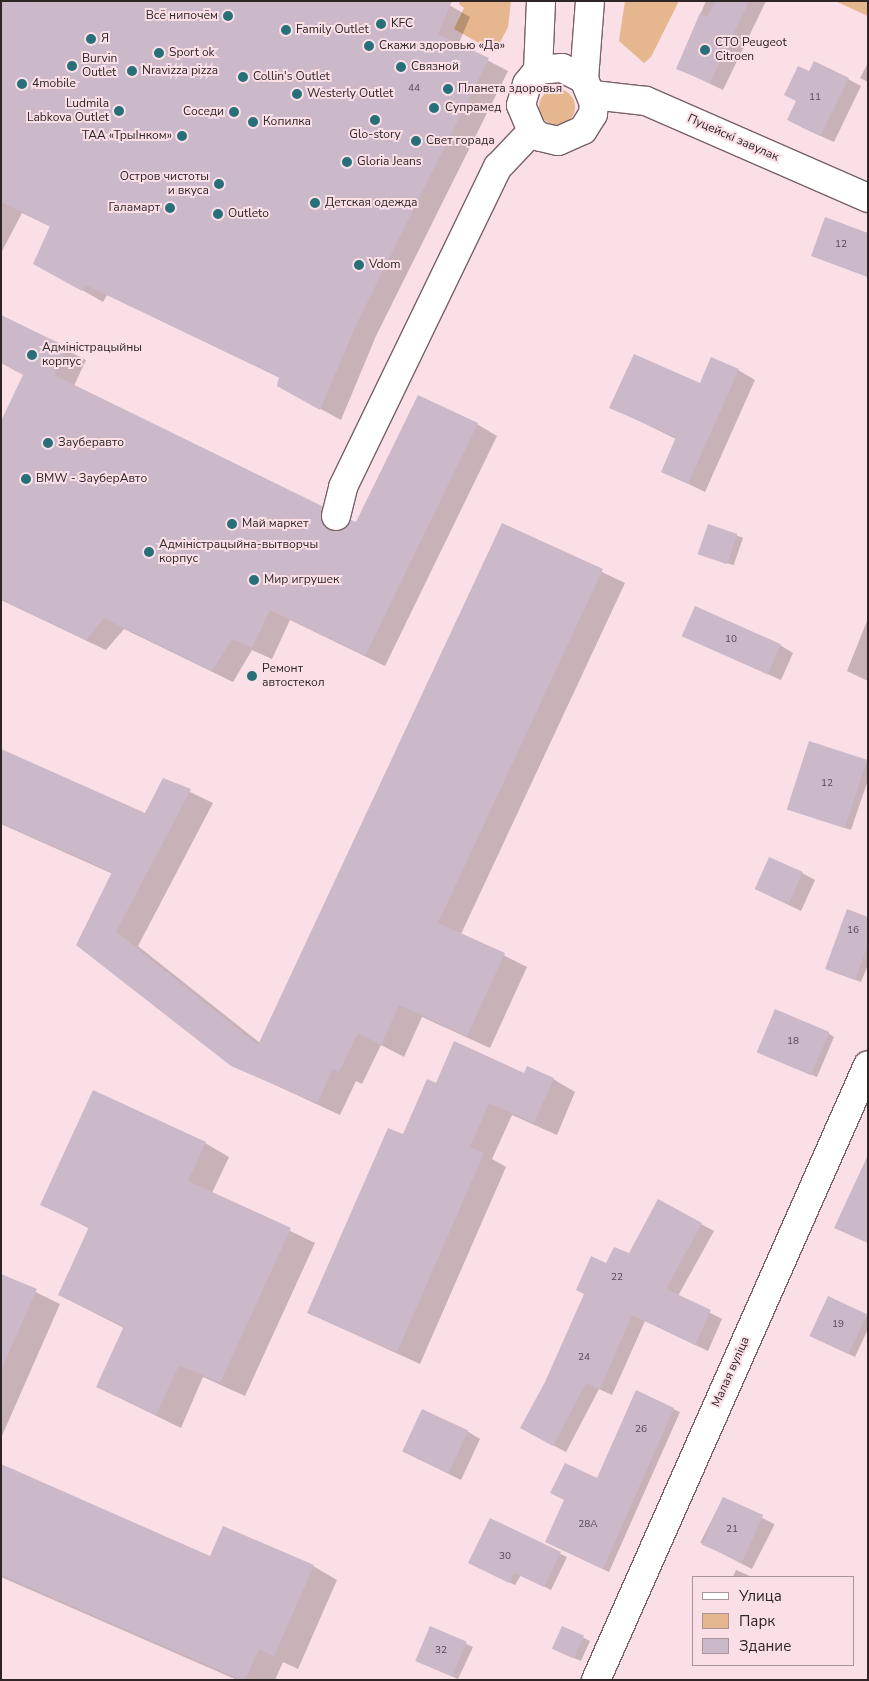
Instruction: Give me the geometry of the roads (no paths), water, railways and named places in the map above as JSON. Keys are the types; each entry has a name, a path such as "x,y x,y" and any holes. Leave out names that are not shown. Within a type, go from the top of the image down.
{"street":[{"path":"541,1 538,70 527,84 521,105 532,131 540,137 558,141 576,136 593,114 589,87 590,1"},
{"path":"538,70 562,68 589,87"},
{"name":"Пуцейскі завулак","path":"589,87 646,101 868,198"},
{"path":"336,516 343,487 498,167 532,131"},
{"name":"Малая вуліца","path":"596,1680 868,1065"}],"place":[{"name":"Всё нипочём","path":"228,16"},
{"name":"KFC","path":"381,24"},
{"name":"Family Outlet","path":"286,30"},
{"name":"Я","path":"91,39"},
{"name":"Скажи здоровью «Да»","path":"369,46"},
{"name":"СТО Peugeot Citroen","path":"705,50"},
{"name":"Sport ok","path":"159,53"},
{"name":"Burvin Outlet","path":"72,66"},
{"name":"Связной","path":"401,67"},
{"name":"Nravizza pizza","path":"132,71"},
{"name":"Collin's Outlet","path":"243,77"},
{"name":"4mobile","path":"22,84"},
{"name":"Планета здоровья","path":"448,89"},
{"name":"Westerly Outlet","path":"297,94"},
{"name":"Супрамед","path":"434,108"},
{"name":"Ludmila Labkova Outlet","path":"119,111"},
{"name":"Соседи","path":"234,112"},
{"name":"Glo-story","path":"375,120"},
{"name":"Копилка","path":"253,122"},
{"name":"ТАА «ТрыІнком»","path":"182,136"},
{"name":"Свет горада","path":"416,141"},
{"name":"Gloria Jeans","path":"347,162"},
{"name":"Остров чистоты и вкуса","path":"219,184"},
{"name":"Детская одежда","path":"315,203"},
{"name":"Галамарт","path":"170,208"},
{"name":"Outleto","path":"218,214"},
{"name":"Vdom","path":"359,265"},
{"name":"Адміністрацыйны корпус","path":"32,355"},
{"name":"Зауберавто","path":"48,443"},
{"name":"BMW - ЗауберАвто","path":"26,479"},
{"name":"Май маркет","path":"232,524"},
{"name":"Адміністрацыйна-вытворчы корпус","path":"149,552"},
{"name":"Мир игрушек","path":"254,580"},
{"name":"Ремонт автостекол","path":"252,676"}]}
